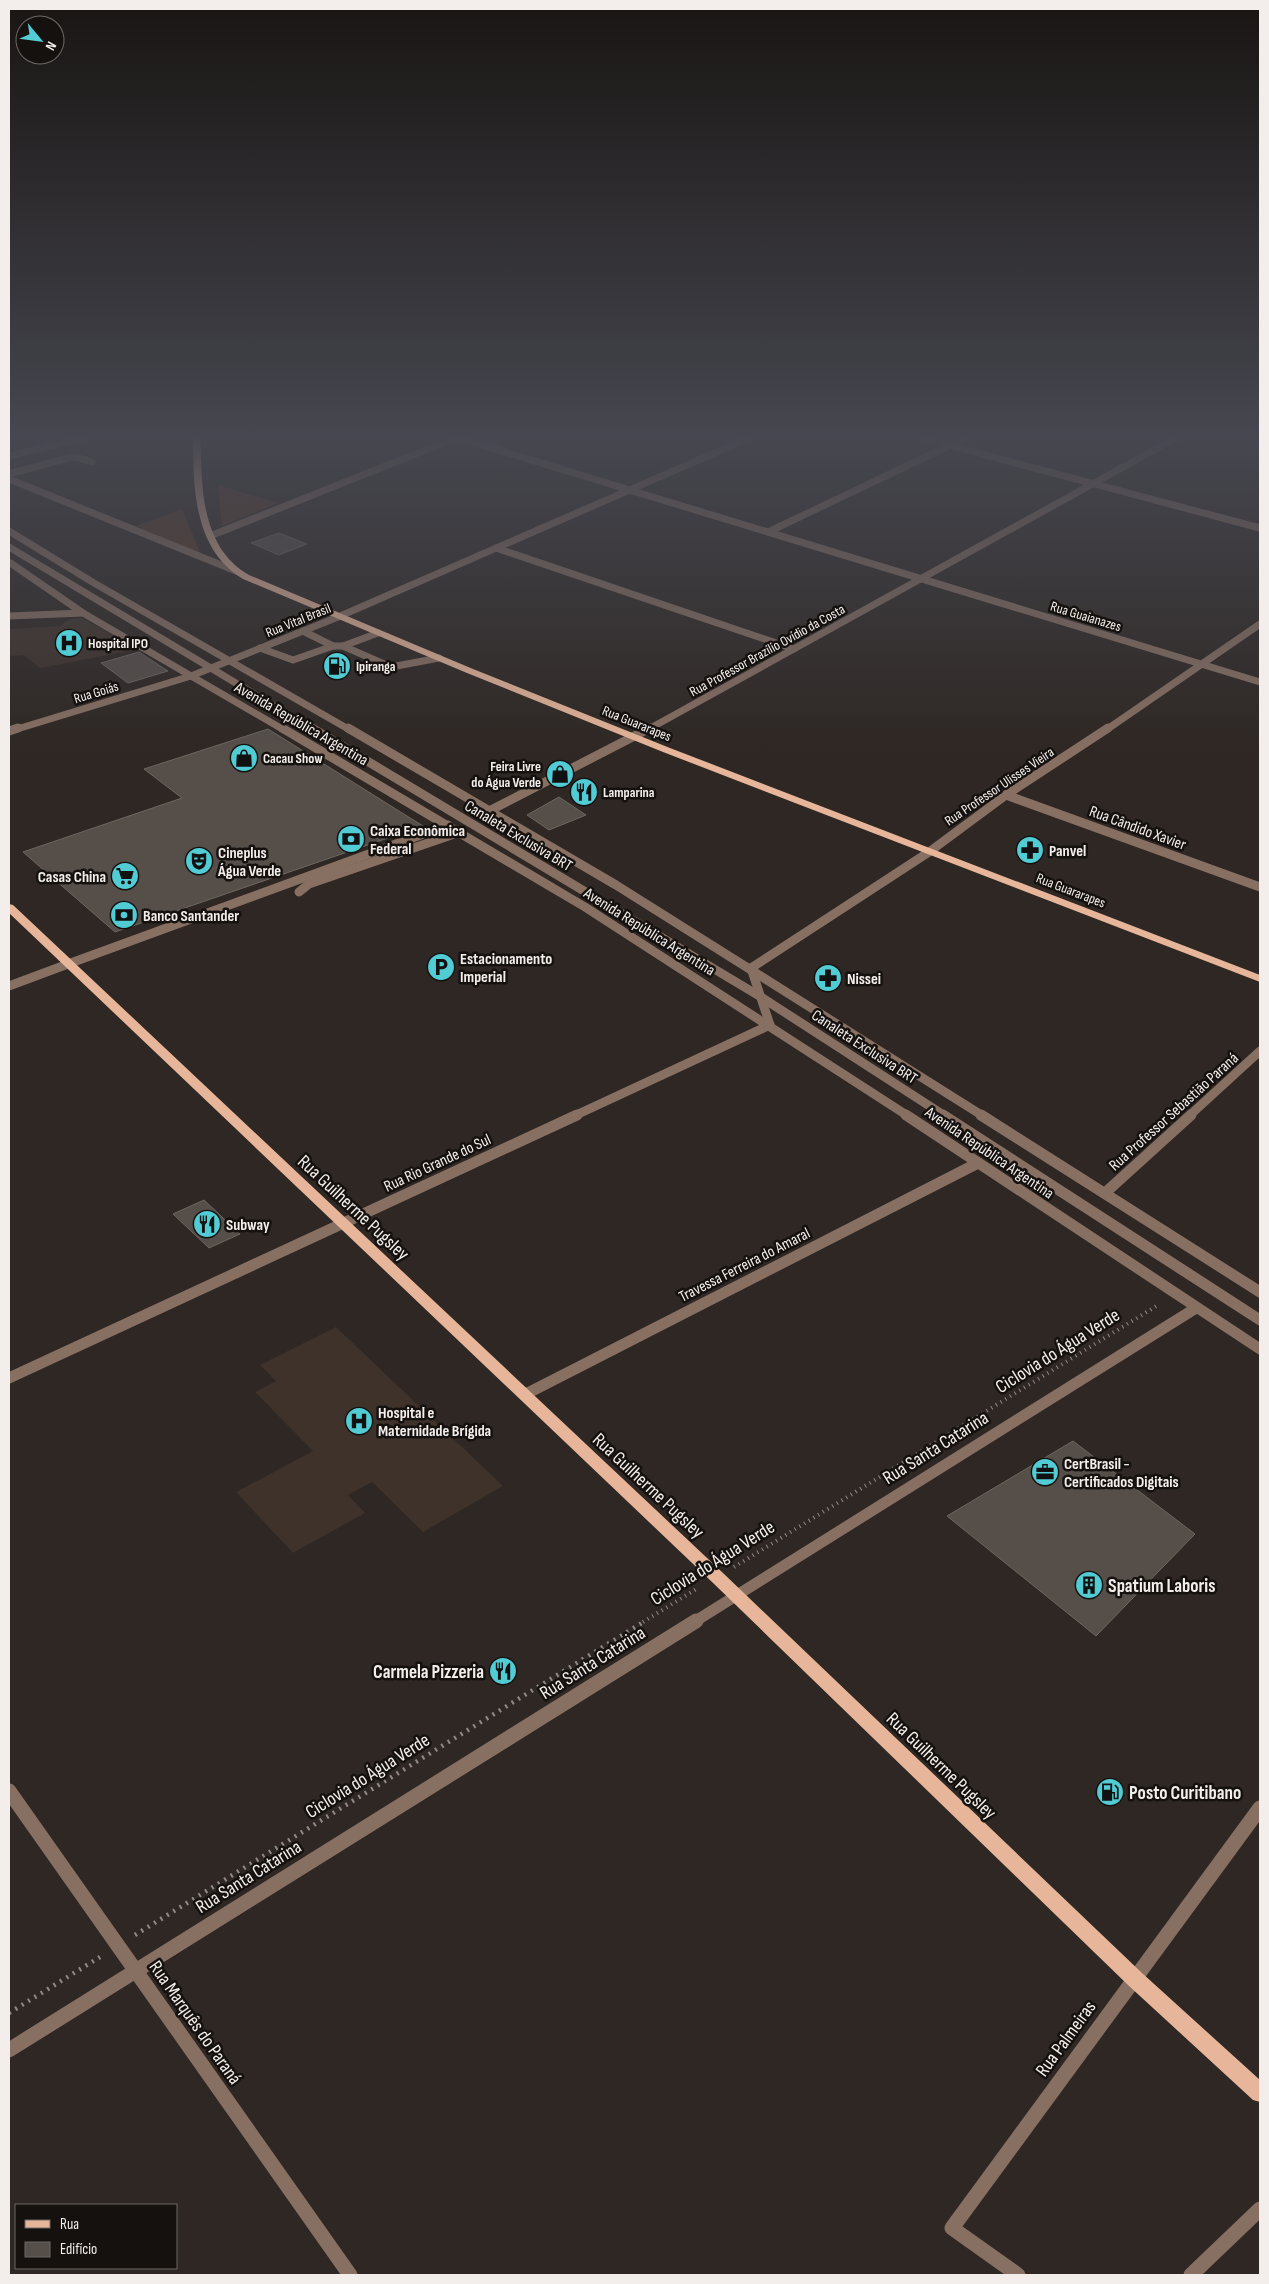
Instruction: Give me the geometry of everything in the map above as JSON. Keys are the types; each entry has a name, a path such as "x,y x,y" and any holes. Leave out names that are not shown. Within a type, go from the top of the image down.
{"main road":[{"path":"212,541 218,553 236,571"},
{"name":"Rua Guararapes","path":"236,571 338,617 632,738 1260,979"},
{"name":"Rua Guilherme Pugsley","path":"9,907 717,1577 1135,1979 1260,2093"}],"street":[{"name":"Avenida República Argentina","path":"26,541 94,583 491,810 751,968 1260,1292"},
{"name":"Rua Guararapes","path":"161,541 236,571"},
{"name":"Rua Vital Brasil","path":"209,668 338,617 513,541"},
{"name":"Rua Guaianazes","path":"796,541 1260,682"},
{"name":"Rua Professor Brazílio Ovídio da Costa","path":"491,810 632,738 991,541"},
{"name":"Canaleta Exclusiva BRT","path":"9,547 761,997 1260,1320"},
{"path":"496,548 794,649"},
{"name":"Avenida República Argentina","path":"9,562 83,613 460,832 585,907 770,1025 1260,1349"},
{"path":"9,616 83,613"},
{"name":"Rua Professor Ulisses Vieira","path":"751,968 929,852 1006,795 1072,754 1260,624"},
{"path":"303,631 333,646"},
{"path":"260,648 292,660 333,646 343,646 378,633"},
{"path":"343,646 391,667 439,658"},
{"name":"Rua Goiás","path":"9,731 191,676 209,668"},
{"name":"Rua Cândido Xavier","path":"1006,795 1260,887"},
{"path":"9,986 448,825"},
{"path":"299,892 309,884 460,832"},
{"path":"751,968 770,1025"},
{"name":"Rua Rio Grande do Sul","path":"9,1378 770,1025"},
{"name":"Rua Professor Sebastião Paraná","path":"1105,1193 1260,1051"},
{"name":"Travessa Ferreira do Amaral","path":"524,1395 978,1163"},
{"name":"Rua Santa Catarina","path":"9,2050 1196,1308"},
{"name":"Rua Marquês do Paraná","path":"9,1791 350,2275"},
{"name":"Rua Palmeiras","path":"1018,2275 952,2228 1260,1808"},
{"path":"1191,2275 1260,2209"}],"path":[{"name":"Ciclovia do Água Verde","path":"9,2013 1176,1294"}],"shaded area":[{"path":"169,541 195,541 201,555"},
{"name":"Hospital IPO","path":"81,618 140,649 40,668 24,655 9,656 9,629 60,626 70,619"},
{"name":"Hospital e Maternidade Brígida","path":"336,1327 503,1486 423,1532 372,1482 348,1495 365,1513 293,1553 236,1492 313,1451 255,1392 276,1381 260,1365"}],"building":[{"path":"258,541 298,541 307,544 279,555 251,543"},
{"path":"139,652 168,671 128,683 101,663"},
{"path":"268,729 423,826 115,932 23,852 182,798 144,769"},
{"path":"559,797 586,815 549,830 527,815"},
{"name":"Subway","path":"204,1200 240,1234 209,1248 173,1214"},
{"name":"Spatium Laboris","path":"1073,1441 1195,1534 1096,1636 947,1516"}],"place":[{"name":"Hospital IPO","path":"69,643"},
{"name":"Ipiranga","path":"337,666"},
{"name":"Cacau Show","path":"244,758"},
{"name":"Feira Livre do Água Verde","path":"560,774"},
{"name":"Lamparina","path":"584,792"},
{"name":"Caixa Econômica Federal","path":"351,839"},
{"name":"Panvel","path":"1030,850"},
{"name":"Cineplus Água Verde","path":"199,861"},
{"name":"Casas China","path":"125,876"},
{"name":"Banco Santander","path":"124,915"},
{"name":"Estacionamento Imperial","path":"441,967"},
{"name":"Nissei","path":"828,978"},
{"name":"Subway","path":"207,1224"},
{"name":"Hospital e Maternidade Brígida","path":"359,1421"},
{"name":"CertBrasil - Certificados Digitais","path":"1045,1472"},
{"name":"Spatium Laboris","path":"1089,1585"},
{"name":"Carmela Pizzeria","path":"503,1671"},
{"name":"Posto Curitibano","path":"1110,1792"}]}
